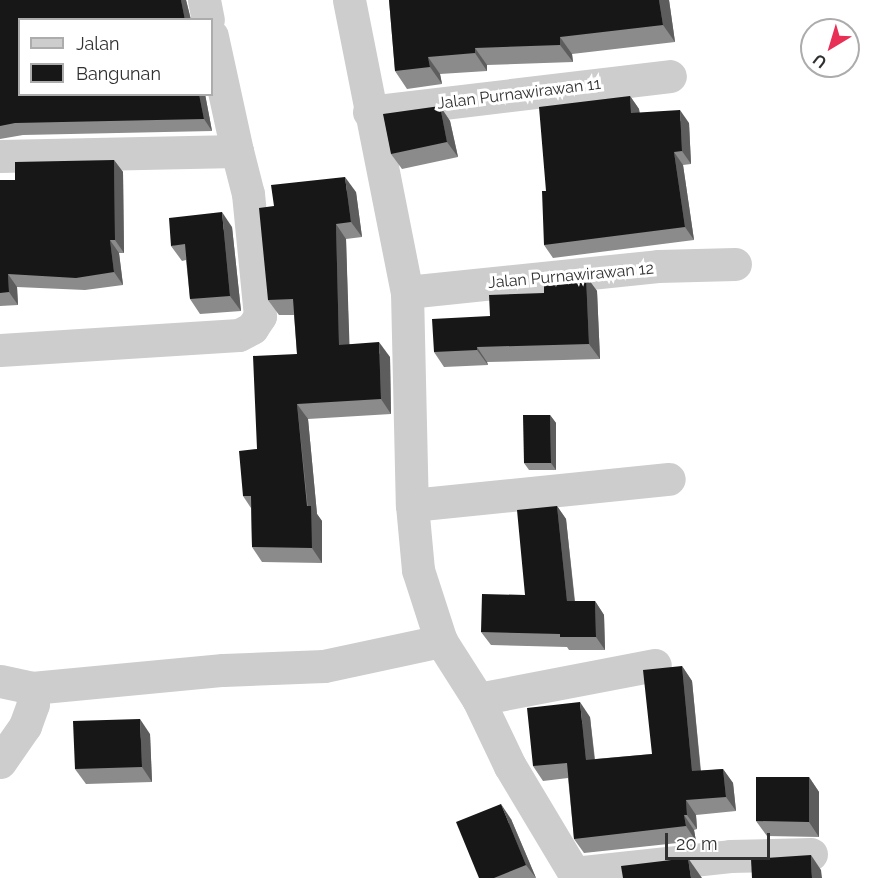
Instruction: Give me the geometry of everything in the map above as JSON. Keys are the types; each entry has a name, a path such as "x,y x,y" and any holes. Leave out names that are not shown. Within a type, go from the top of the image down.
{"street":[{"path":"204,0 208,18"},
{"path":"349,0 369,112 407,291 412,505 418,570 441,641 478,699 510,766 575,876 730,856 811,854"},
{"path":"0,350 239,335 252,328 260,316 248,194 213,41"},
{"name":"Jalan Purnawirawan 11","path":"369,112 670,76"},
{"path":"0,156 237,152"},
{"name":"Jalan Purnawirawan 12","path":"407,291 658,266 735,264"},
{"path":"412,505 669,479"},
{"path":"0,681 32,688 223,670 324,666 441,641"},
{"path":"478,699 655,665"},
{"path":"0,762 25,726 33,704 32,688"}],"building":[{"path":"0,0 181,0 185,18 18,18 18,96 199,96 204,119 15,123 0,126"},
{"path":"389,0 659,0 663,25 560,37 560,45 475,48 475,53 428,57 430,67 395,71"},
{"path":"630,96 631,113 680,110 682,151 674,152 685,227 544,245 542,191 546,191 539,107"},
{"path":"440,106 447,142 391,154 383,114"},
{"path":"114,160 115,240 110,240 114,272 76,278 8,274 9,292 0,293 0,180 15,180 15,162"},
{"path":"345,177 351,222 336,224 339,345 379,342 381,399 297,404 307,506 311,506 312,548 252,547 251,496 243,496 239,451 257,449 253,356 297,354 293,299 268,300 259,208 274,206 271,185"},
{"path":"222,212 230,296 190,299 185,244 171,246 169,218"},
{"path":"586,276 589,344 477,347 477,350 434,352 432,319 490,316 489,295 544,293 544,281"},
{"path":"523,415 550,415 551,463 524,463"},
{"path":"557,506 567,601 595,601 596,637 481,632 482,594 525,595 517,510"},
{"path":"682,666 692,771 723,769 726,797 686,800 687,815 684,815 686,826 574,839 567,763 533,766 527,708 580,702 586,760 652,754 643,670"},
{"path":"140,719 142,767 75,769 73,721"},
{"path":"756,777 809,777 809,822 756,821"},
{"path":"501,804 526,865 494,878 479,878 456,822"},
{"path":"811,855 812,878 752,878 751,859"},
{"path":"688,858 691,878 623,878 621,866"}]}
